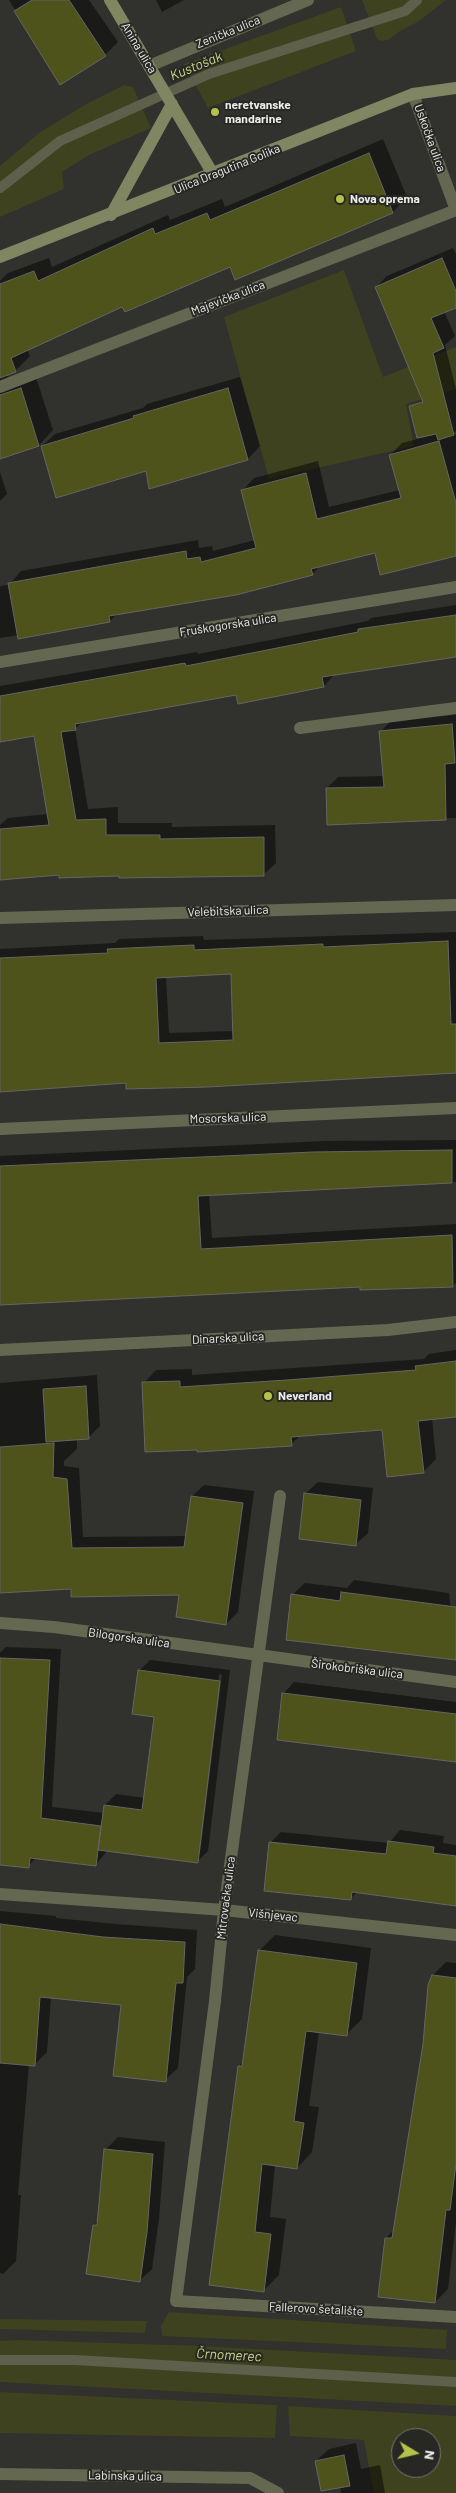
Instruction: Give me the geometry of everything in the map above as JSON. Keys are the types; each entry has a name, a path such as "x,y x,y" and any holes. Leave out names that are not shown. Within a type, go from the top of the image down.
{"street":[{"name":"Anina ulica","path":"110,0 213,174"},
{"name":"Zenička ulica","path":"149,66 308,0"},
{"name":"Ulica Dragutina Golika","path":"0,258 413,94 456,88"},
{"name":"Uskočka ulica","path":"413,94 456,210"},
{"path":"111,215 172,104"},
{"name":"Majevička ulica","path":"0,387 456,210"},
{"name":"Fruškogorska ulica","path":"0,662 456,587"},
{"path":"300,728 456,708"},
{"name":"Velebitska ulica","path":"0,918 456,905"},
{"name":"Mosorska ulica","path":"0,1129 456,1108"},
{"name":"Dinarska ulica","path":"0,1350 378,1330 456,1322"},
{"name":"Mitrovačka ulica","path":"176,2300 215,2001 224,1910 280,1496"},
{"name":"Bilogorska ulica","path":"0,1623 54,1626 258,1656"},
{"name":"Širokobriška ulica","path":"258,1656 456,1682"},
{"name":"Višnjevac","path":"0,1894 224,1910 456,1934"},
{"name":"Fallerovo šetalište","path":"176,2300 456,2317"},
{"name":"Labinska ulica","path":"0,2474 250,2478 278,2493"}],"green space":[{"path":"362,0 446,0 418,22 400,31 388,40 381,41 377,39"},
{"path":"341,7 356,51 208,108 184,64"},
{"path":"124,85 133,87 151,128 89,155 62,172 64,189 0,217 0,166 39,133 88,103"},
{"path":"344,270 383,377 456,347 456,389 406,404 414,446 269,479 224,317"},
{"path":"169,2312 447,2330 446,2349 162,2336 161,2326"},
{"path":"0,2319 147,2321 145,2333 0,2329"},
{"path":"0,2341 200,2346 456,2360 456,2406 0,2382"},
{"path":"0,2392 277,2405 275,2438 0,2433"},
{"path":"288,2406 456,2416 456,2493 374,2493 364,2440 290,2436"}],"building":[{"path":"32,0 69,0 106,56 60,85 14,11"},
{"path":"369,153 393,213 235,280 230,267 125,312 122,307 11,358 16,372 0,378 0,284 34,271 38,281 153,228 155,234 207,213 210,220"},
{"path":"442,258 456,291 456,308 431,318 444,348 433,353 454,435 438,440 436,434 417,438 409,406 423,402 375,287"},
{"path":"21,388 39,446 0,459 0,395"},
{"path":"228,388 248,460 149,489 146,471 56,498 41,446"},
{"path":"439,441 456,503 456,556 380,575 375,553 311,569 313,575 236,595 109,616 110,622 18,639 8,583 186,551 187,559 200,557 201,562 256,548 241,490 306,473 317,519 401,498 389,455"},
{"path":"456,615 456,657 322,677 324,687 238,704 236,695 75,724 76,730 61,732 76,820 106,819 106,835 160,835 160,839 264,837 264,876 59,878 59,875 0,880 0,829 49,825 34,736 0,742 0,696 185,663 186,666 358,632 358,629"},
{"path":"452,724 455,763 445,764 446,820 327,825 326,788 384,787 379,731"},
{"path":"448,941 451,1024 456,1024 456,1073 208,1087 126,1089 126,1083 0,1092 0,958 108,953 107,949 194,945 194,950 323,944 323,947","holes":["231,974 233,1040 159,1043 156,978"]},
{"path":"452,1150 452,1183 198,1196 201,1249 452,1235 453,1287 360,1290 360,1287 0,1305 0,1166 313,1152"},
{"path":"456,1361 456,1417 418,1421 424,1473 387,1477 382,1430 291,1437 292,1446 197,1452 197,1450 145,1452 142,1382 180,1381 180,1387 287,1380 416,1370 415,1366"},
{"path":"86,1386 89,1439 46,1442 43,1389"},
{"path":"54,1443 53,1477 67,1479 72,1548 184,1547 191,1496 243,1503 226,1625 176,1617 179,1595 71,1597 71,1589 0,1593 0,1447"},
{"path":"304,1493 361,1500 356,1546 299,1539"},
{"path":"341,1592 456,1607 456,1660 286,1640 291,1594 340,1601"},
{"path":"0,1658 50,1660 41,1818 101,1826 96,1866 30,1858 29,1868 0,1865"},
{"path":"138,1670 220,1681 198,1863 98,1850 104,1805 142,1810 154,1717 132,1714"},
{"path":"282,1693 456,1714 456,1762 277,1740"},
{"path":"388,1841 434,1847 433,1853 456,1856 456,1906 352,1892 351,1900 264,1891 269,1842 386,1854"},
{"path":"0,1924 103,1937 185,1942 183,1983 176,1983 166,2082 113,2076 121,2005 40,1997 35,2066 0,2063"},
{"path":"258,1950 357,1963 347,2036 306,2031 294,2121 304,2123 297,2169 262,2164 255,2232 271,2234 264,2292 209,2285 238,2066 242,2066"},
{"path":"432,1975 456,1978 456,2164 450,2210 446,2210 435,2303 378,2297 385,2238 392,2238 423,2044 428,1985"},
{"path":"104,2149 153,2154 147,2232 140,2282 86,2274 93,2225 97,2225"},
{"path":"344,2455 350,2486 321,2491 315,2461"}],"waterway":[{"name":"Kustošak","path":"0,188 60,141 209,74 405,11 417,0"},
{"name":"Črnomerec","path":"0,2360 75,2360 456,2382"}],"place":[{"name":"neretvanske mandarine","path":"215,112"},
{"name":"Nova oprema","path":"340,199"},
{"name":"Neverland","path":"268,1396"}]}
